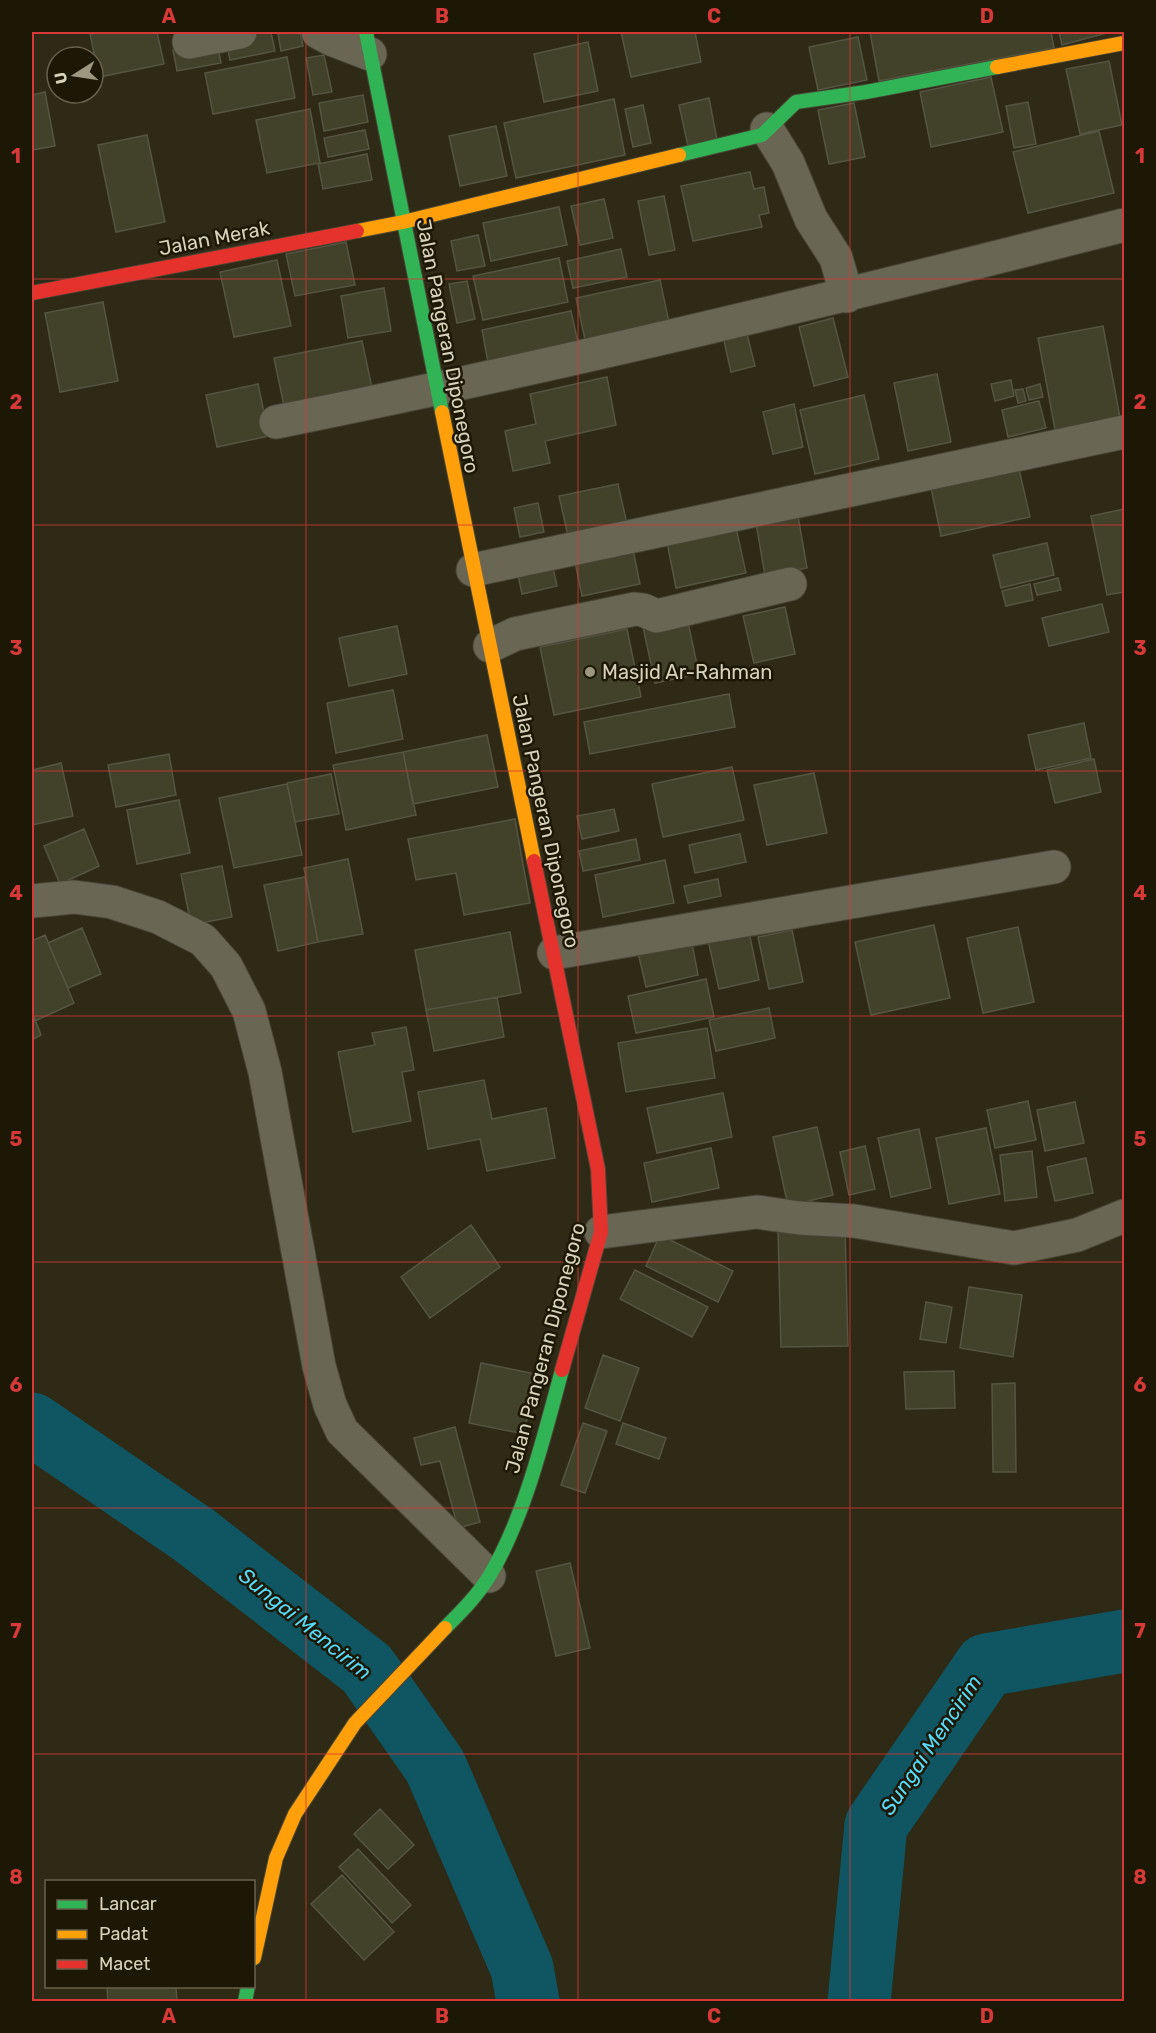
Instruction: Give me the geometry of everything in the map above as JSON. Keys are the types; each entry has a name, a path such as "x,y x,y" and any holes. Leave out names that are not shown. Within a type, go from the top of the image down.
{"street":[{"path":"189,42 240,32"},
{"path":"318,32 344,45 368,43"},
{"name":"Jalan Pangeran Diponegoro","path":"255,1953 276,1858 295,1814 355,1723 470,1603 489,1576 510,1537 544,1436 601,1232 598,1169 473,570 368,43"},
{"path":"847,296 836,258 811,219 788,163 767,129 796,102 878,90 1125,43"},
{"name":"Jalan Merak","path":"32,293 403,222 762,135 767,129"},
{"path":"276,422 437,390 847,296 1125,225"},
{"path":"473,570 1125,432"},
{"path":"490,646 515,634 635,609 657,616 790,584"},
{"path":"554,953 1054,867"},
{"path":"32,902 74,897 112,902 149,914 202,940 226,966 249,1011 265,1072 319,1366 330,1404 342,1431 489,1576"},
{"path":"601,1232 757,1212 799,1218 854,1221 1014,1248 1077,1234 1125,1216"}],"building":[{"path":"157,32 164,64 105,76 105,45 92,45 90,34"},
{"path":"271,32 275,51 230,60 226,39"},
{"path":"300,32 303,46 281,51 278,34"},
{"path":"621,32 695,32 701,62 631,77"},
{"path":"870,32 1051,32 1054,48 879,81"},
{"path":"1059,32 1110,32 1062,45"},
{"path":"858,37 867,80 818,90 809,47"},
{"path":"217,42 221,63 177,71 173,50"},
{"path":"588,42 598,91 544,102 534,54"},
{"path":"324,55 332,92 313,95 306,58"},
{"path":"287,57 295,98 213,114 205,73"},
{"path":"1109,61 1122,125 1080,134 1066,69"},
{"path":"991,77 1003,132 931,147 920,92"},
{"path":"45,92 45,105 47,105 55,146 32,150 32,95"},
{"path":"363,95 368,122 324,131 319,103"},
{"path":"709,98 717,140 688,146 679,105"},
{"path":"614,99 625,155 516,178 504,123"},
{"path":"1028,102 1036,144 1014,148 1006,106"},
{"path":"854,103 865,157 829,164 818,110"},
{"path":"643,105 651,143 633,147 625,109"},
{"path":"310,109 320,163 267,173 256,120"},
{"path":"496,126 507,176 460,186 449,136"},
{"path":"365,130 369,149 328,157 324,138"},
{"path":"1099,131 1114,193 1028,213 1013,152"},
{"path":"147,135 165,222 116,232 98,145"},
{"path":"367,154 372,180 323,189 318,164"},
{"path":"750,172 754,189 764,187 769,213 759,215 762,227 693,241 681,186"},
{"path":"664,196 675,250 649,255 638,201"},
{"path":"604,199 613,238 580,245 571,206"},
{"path":"559,207 567,245 491,261 483,223"},
{"path":"478,235 485,266 457,271 451,241"},
{"path":"346,242 355,285 295,296 286,254"},
{"path":"621,249 627,277 573,288 567,261"},
{"path":"559,258 568,302 483,320 473,276"},
{"path":"277,260 291,326 234,337 220,272"},
{"path":"660,280 670,327 586,344 576,298"},
{"path":"467,281 475,319 457,323 449,284"},
{"path":"384,288 391,331 348,338 341,296"},
{"path":"103,302 118,381 60,392 45,313"},
{"path":"571,311 578,343 488,362 482,330"},
{"path":"833,318 848,377 814,386 799,327"},
{"path":"745,326 755,366 731,372 722,332"},
{"path":"1103,326 1121,423 1056,435 1038,338"},
{"path":"362,341 372,388 284,406 274,358"},
{"path":"937,374 951,442 908,451 894,383"},
{"path":"607,377 616,425 545,441 550,463 513,471 505,431 536,424 530,394"},
{"path":"1011,380 1014,396 995,401 991,384"},
{"path":"258,384 269,436 217,447 206,395"},
{"path":"1040,384 1043,397 1029,400 1026,388"},
{"path":"1023,389 1026,401 1018,403 1015,390"},
{"path":"864,395 879,459 815,474 800,410"},
{"path":"1039,401 1046,428 1008,437 1002,410"},
{"path":"794,404 803,447 773,454 763,412"},
{"path":"1019,469 1030,517 941,536 931,488"},
{"path":"618,484 627,524 568,536 559,496"},
{"path":"538,503 544,532 520,537 514,508"},
{"path":"1124,509 1124,592 1107,595 1091,516"},
{"path":"797,510 807,568 765,576 755,517"},
{"path":"735,523 746,573 676,588 666,537"},
{"path":"1047,543 1054,575 1001,588 993,555"},
{"path":"632,545 640,584 582,596 574,557"},
{"path":"552,563 557,586 522,594 517,570"},
{"path":"1058,578 1061,590 1037,595 1034,584"},
{"path":"1030,584 1033,600 1006,606 1002,591"},
{"path":"1102,604 1109,632 1049,646 1042,618"},
{"path":"785,607 795,654 754,663 743,616"},
{"path":"686,613 699,674 655,683 642,622"},
{"path":"397,626 407,674 349,686 339,638"},
{"name":"Masjid Ar-Rahman","path":"627,629 641,697 554,715 540,647"},
{"path":"393,690 403,739 336,753 327,703"},
{"path":"729,694 735,727 590,754 584,722"},
{"path":"1084,723 1091,758 1036,770 1028,735"},
{"path":"487,735 498,787 413,804 403,752"},
{"path":"403,752 416,815 346,830 333,765"},
{"path":"169,754 176,795 116,807 108,765"},
{"path":"1094,759 1101,792 1055,803 1047,770"},
{"path":"61,763 73,816 32,825 32,770"},
{"path":"732,767 744,820 663,837 652,784"},
{"path":"814,773 827,833 767,845 754,785"},
{"path":"331,774 339,814 295,822 287,783"},
{"path":"287,784 302,855 234,868 219,798"},
{"path":"179,800 190,853 137,864 127,810"},
{"path":"614,809 619,831 582,839 577,816"},
{"path":"515,819 530,903 464,915 456,873 416,880 408,839"},
{"path":"84,829 99,866 60,884 44,846"},
{"path":"740,834 746,862 695,873 689,845"},
{"path":"636,839 640,860 583,871 579,851"},
{"path":"348,859 363,934 318,942 304,868"},
{"path":"665,860 674,903 603,917 595,875"},
{"path":"222,866 232,917 191,925 181,874"},
{"path":"305,877 318,942 278,951 264,885"},
{"path":"718,879 721,896 688,903 684,886"},
{"path":"934,925 950,998 871,1015 855,942"},
{"path":"1018,927 1034,1002 983,1013 967,938"},
{"path":"82,928 101,974 68,988 48,943"},
{"path":"792,930 803,982 769,989 758,937"},
{"path":"510,932 521,993 426,1010 415,950"},
{"path":"749,932 759,980 719,989 708,940"},
{"path":"690,933 698,975 646,987 636,944"},
{"path":"45,935 74,1003 35,1021 32,1012 32,941"},
{"path":"706,979 714,1017 636,1033 628,996"},
{"path":"497,997 504,1037 434,1051 426,1010"},
{"path":"769,1008 775,1038 716,1051 709,1020"},
{"path":"32,1012 41,1035 32,1040"},
{"path":"406,1027 414,1070 402,1072 411,1121 353,1132 338,1052 375,1045 372,1033"},
{"path":"707,1028 715,1078 626,1092 618,1043"},
{"path":"484,1080 492,1119 546,1108 555,1158 487,1171 480,1139 428,1149 418,1092"},
{"path":"723,1093 732,1137 657,1153 647,1108"},
{"path":"1028,1101 1036,1140 995,1148 987,1110"},
{"path":"1075,1102 1084,1143 1045,1151 1037,1110"},
{"path":"817,1127 833,1195 788,1206 773,1137"},
{"path":"986,1128 1000,1194 949,1204 936,1138"},
{"path":"919,1129 931,1188 891,1197 878,1138"},
{"path":"865,1146 875,1189 849,1195 840,1152"},
{"path":"711,1148 719,1188 652,1202 644,1163"},
{"path":"1032,1151 1037,1197 1005,1201 1000,1155"},
{"path":"1086,1158 1093,1193 1055,1201 1047,1167"},
{"path":"471,1225 500,1267 430,1318 401,1277"},
{"path":"845,1229 848,1346 781,1347 778,1230"},
{"path":"660,1235 733,1271 718,1302 646,1266"},
{"path":"635,1270 708,1307 692,1337 620,1299"},
{"path":"969,1287 1022,1295 1013,1357 960,1348"},
{"path":"926,1302 952,1307 946,1343 920,1339"},
{"path":"603,1355 639,1368 620,1421 585,1408"},
{"path":"481,1363 536,1374 524,1434 469,1423"},
{"path":"954,1371 955,1408 906,1409 904,1372"},
{"path":"1015,1383 1016,1472 993,1472 992,1384"},
{"path":"583,1423 607,1431 585,1493 561,1485"},
{"path":"623,1423 666,1438 659,1459 616,1444"},
{"path":"455,1427 480,1522 458,1528 440,1461 421,1465 414,1438"},
{"path":"570,1563 590,1648 556,1656 536,1571"},
{"path":"380,1809 414,1845 388,1869 354,1834"},
{"path":"358,1849 411,1905 392,1923 339,1867"},
{"path":"342,1875 394,1932 364,1960 311,1904"},
{"path":"107,1988 176,1988 177,2002 108,2002"}],"waterway":[{"name":"Sungai Mencirim","path":"32,1424 194,1535 367,1669 435,1766 522,1968 528,2002"},
{"name":"Sungai Mencirim","path":"859,2002 876,1825 986,1665 1124,1641"}],"traffic: fast":[{"path":"366,32 442,412"},
{"path":"679,155 762,135 796,102 866,92 997,67"},
{"path":"445,1628 480,1589 502,1552 532,1475 562,1370"},
{"path":"245,2002 248,1988"}],"traffic: slow":[{"path":"997,67 1124,43"},
{"path":"357,231 403,222 679,155"},
{"path":"442,412 534,861"},
{"path":"255,1953 276,1858 295,1814 355,1723 445,1628"}],"traffic: jam":[{"path":"32,293 357,231"},
{"path":"534,861 598,1169 601,1232 562,1370"}],"place":[{"name":"Masjid Ar-Rahman","path":"590,672"}]}
